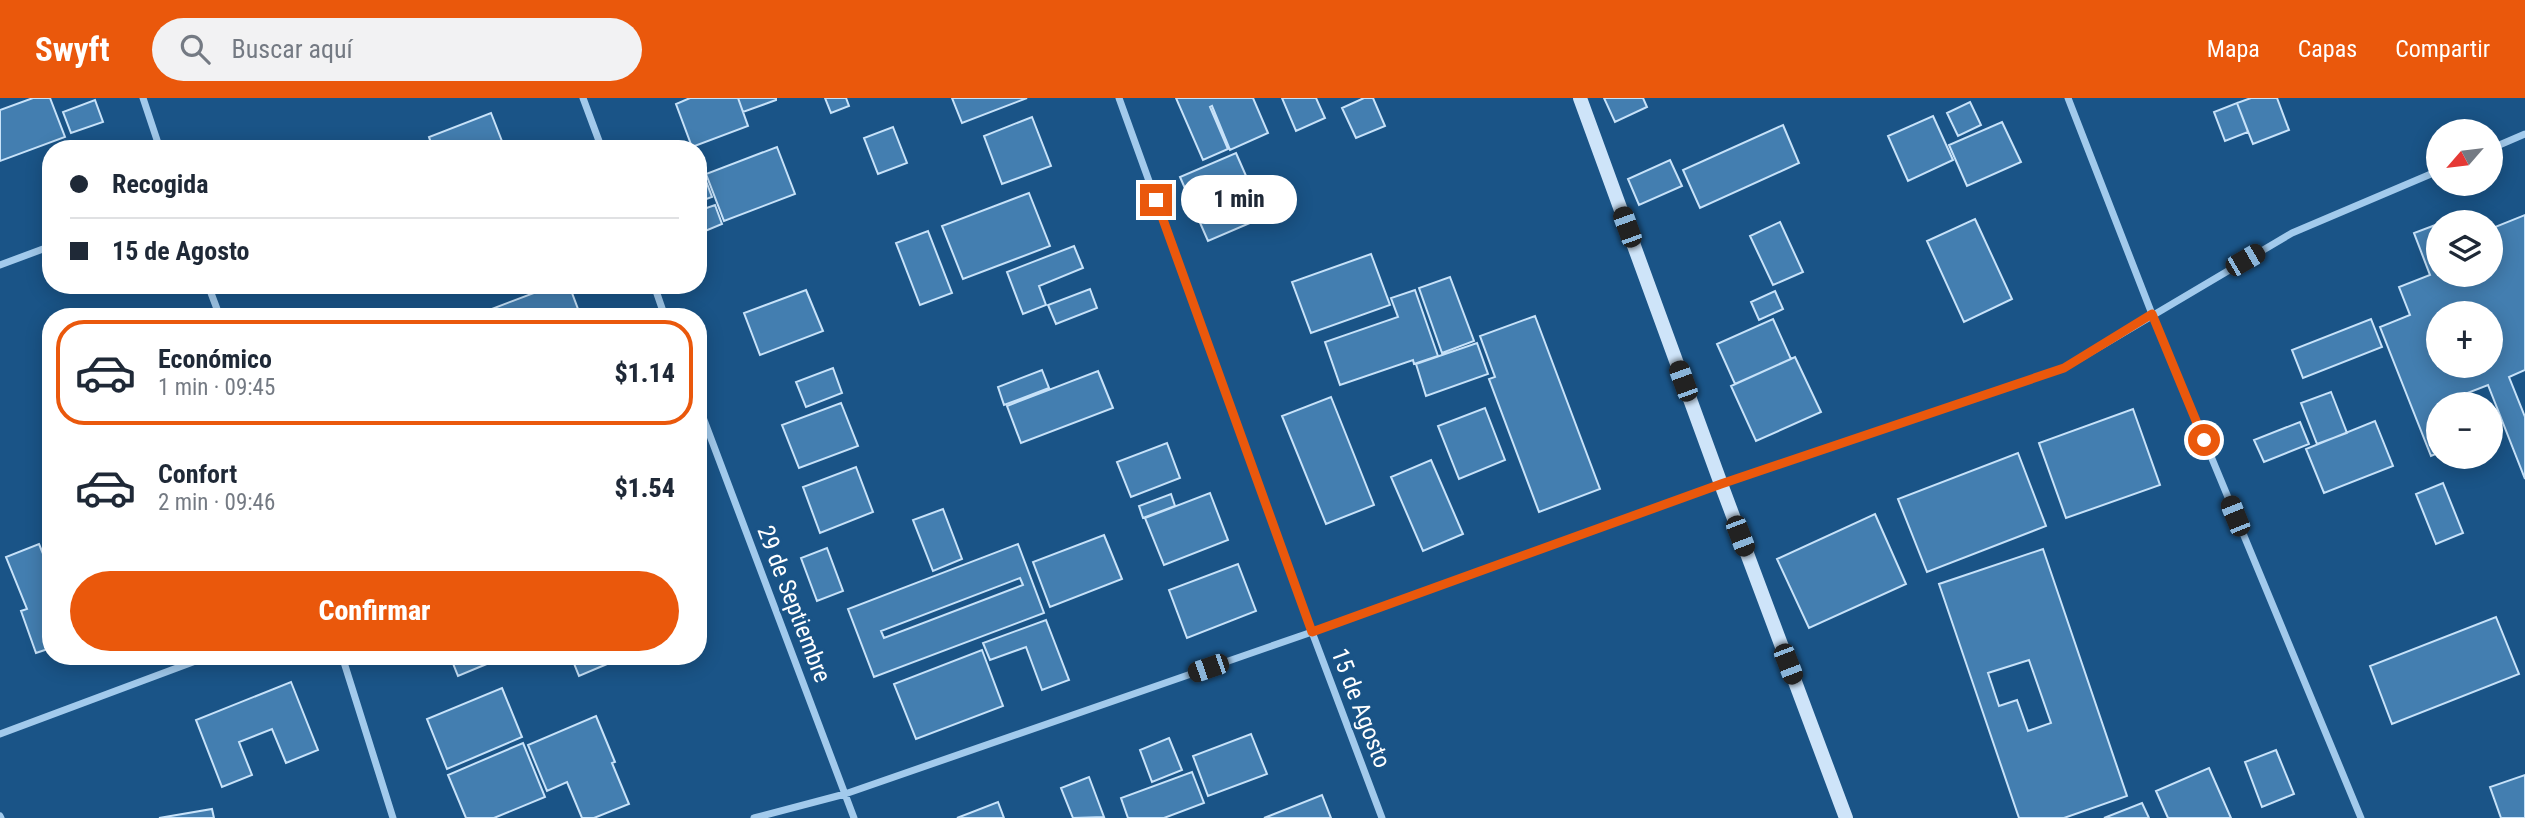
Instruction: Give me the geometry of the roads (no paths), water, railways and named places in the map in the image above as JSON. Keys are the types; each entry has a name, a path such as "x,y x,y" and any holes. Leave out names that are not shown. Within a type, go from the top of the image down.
{"street":[{"path":"144,98 157,140"},
{"path":"583,98 599,140"},
{"name":"15 de Agosto","path":"1119,98 1382,818"},
{"path":"1580,98 1846,818"},
{"path":"2068,98 2152,314 2361,818"},
{"path":"2503,143 2525,134"},
{"path":"754,818 845,794 1312,632 1721,484 2064,368 2291,233 2426,176"},
{"path":"0,265 42,249"},
{"name":"29 de Septiembre","path":"707,428 854,818"},
{"path":"0,734 185,665"},
{"path":"345,665 393,818"}]}
